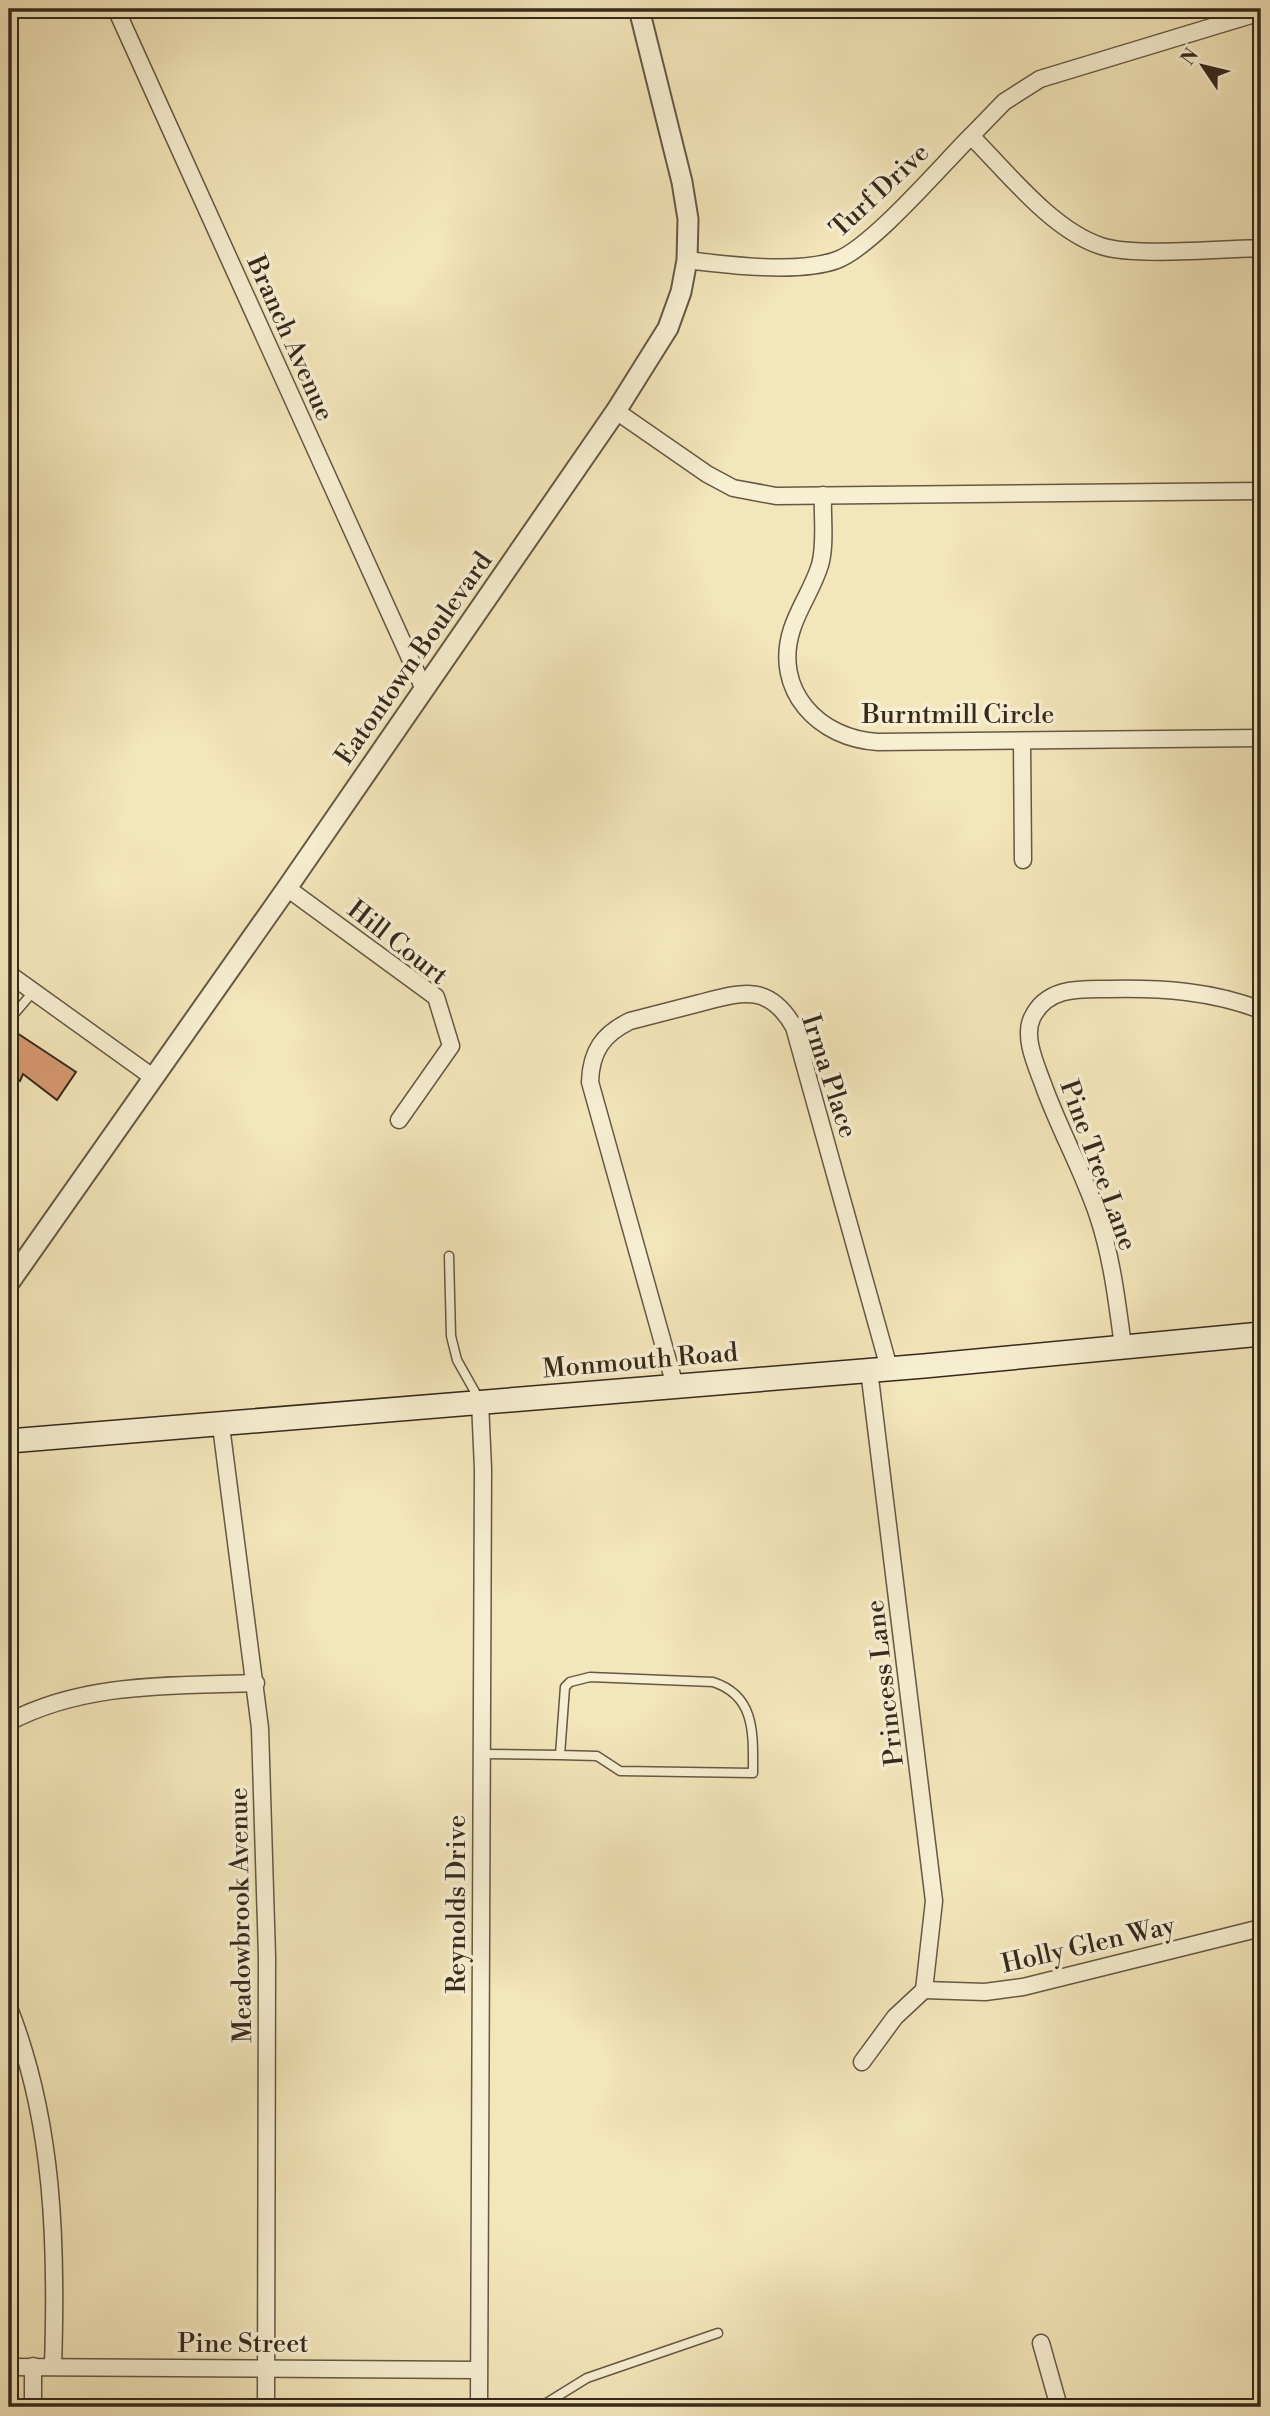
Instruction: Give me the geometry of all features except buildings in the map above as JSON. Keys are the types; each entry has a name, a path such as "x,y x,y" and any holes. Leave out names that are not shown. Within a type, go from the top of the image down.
{"main road":[{"name":"Monmouth Road","path":"14,1443 1261,1334"}],"street":[{"name":"Branch Avenue","path":"116,9 424,687"},
{"name":"Eatontown Boulevard","path":"9,1283 287,888 617,411 668,328 681,292 687,260 688,219 682,182 639,9"},
{"name":"Turf Drive","path":"687,260 743,267 819,265 849,255 1004,102 1040,79 1261,12"},
{"path":"971,136 1060,223 1081,238 1102,246 1127,250 1261,248"},
{"path":"617,411 707,474 733,488 776,496 1261,491"},
{"name":"Burntmill Circle","path":"823,495 820,564 792,629 788,650 792,684 806,711 832,731 865,741 1261,738"},
{"path":"1022,741 1023,860"},
{"name":"Hill Court","path":"287,888 436,998 451,1046 399,1120"},
{"path":"11,979 153,1078"},
{"name":"Pine Tree Lane","path":"1123,1346 1114,1280 1097,1213 1035,1061 1029,1033 1031,1020 1040,1004 1056,993 1072,990 1160,988 1196,992 1261,1010"},
{"name":"Irma Place","path":"675,1386 590,1082 590,1065 601,1041 616,1028 631,1021 741,992 766,998 786,1013 794,1027 879,1369"},
{"name":"Princess Lane","path":"879,1369 934,1900 924,1990"},
{"name":"Reynolds Drive","path":"478,2407 483,1469 480,1402"},
{"name":"Meadowbrook Avenue","path":"221,1426 260,1728 267,1957 266,2407"},
{"path":"9,1722 44,1707 97,1692 256,1683"},
{"name":"Holly Glen Way","path":"924,1990 985,1992 1023,1987 1261,1928"},
{"path":"862,2062 895,2017 924,1990"},
{"path":"9,2008 31,2077 48,2162 55,2246 53,2366"},
{"path":"1041,2343 1059,2407"},
{"path":"33,2366 33,2407"},
{"name":"Pine Street","path":"9,2367 478,2370"}],"lane":[{"path":"9,1020 33,992"},
{"path":"449,1256 451,1336 457,1360 480,1402"},
{"path":"482,1754 597,1756 620,1770 753,1773 753,1733 744,1706 732,1688 713,1682 590,1677 570,1682 565,1688 560,1755"},
{"path":"540,2407 587,2378 719,2333"}]}
